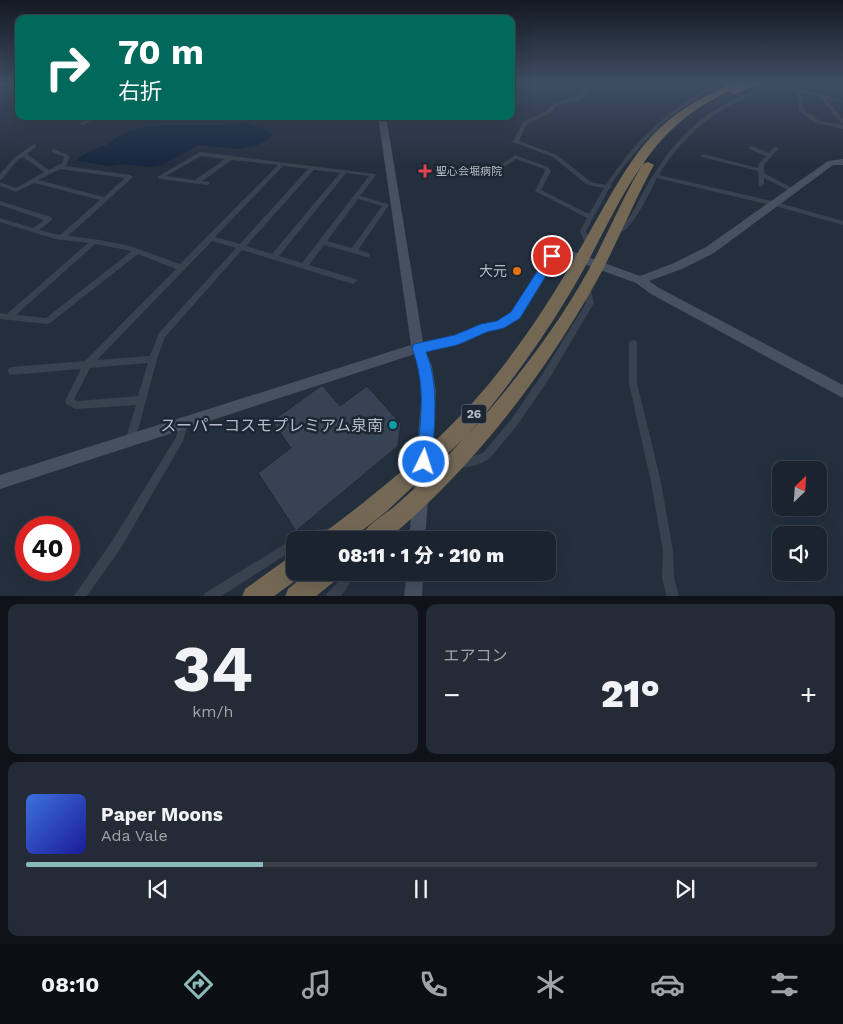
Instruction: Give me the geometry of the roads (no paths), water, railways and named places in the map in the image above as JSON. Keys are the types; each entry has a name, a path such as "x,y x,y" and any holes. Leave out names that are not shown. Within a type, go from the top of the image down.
{"highway":[{"name":"26","path":"345,531 380,504 457,433 506,376 562,294 622,186 664,129 690,110"},
{"name":"26","path":"381,531 420,498 452,466 513,397 586,287 639,180 653,157 677,129 703,110"},
{"path":"253,596 286,573"},
{"path":"296,596 316,581"}],"street":[{"path":"551,110 525,123 516,142 555,156 589,184 609,186"},
{"path":"675,110 663,118 620,167 583,231 585,251 598,265 640,280 655,291 843,392"},
{"path":"612,234 625,227 631,220 655,176 671,152 692,129 716,110"},
{"path":"802,110 818,122 843,127"},
{"path":"833,110 843,122"},
{"path":"85,122 90,120"},
{"path":"383,120 418,348 426,366 429,391 418,531"},
{"path":"0,178 16,159 34,146"},
{"path":"751,148 769,155"},
{"path":"761,185 760,165 776,148"},
{"path":"0,184 16,190 60,167 64,164 67,156 54,152"},
{"path":"23,154 49,173"},
{"path":"208,183 160,177 200,154 373,175 304,266"},
{"path":"703,156 761,172 792,190"},
{"path":"497,169 515,157 546,168 548,171 538,191 590,217"},
{"path":"196,182 230,158"},
{"path":"640,280 678,266 710,250 831,163 843,162"},
{"path":"142,400 76,405 69,401 88,364 282,164"},
{"path":"60,167 130,177 61,238"},
{"path":"130,441 153,359 162,335 312,168"},
{"path":"274,257 344,172"},
{"path":"655,176 776,204 843,223"},
{"path":"34,180 105,199"},
{"path":"354,251 386,205 356,197"},
{"path":"0,203 49,219 33,231"},
{"path":"0,220 61,238 94,241 137,251 182,268"},
{"path":"210,238 353,281"},
{"path":"4,316 94,241"},
{"path":"323,242 367,255"},
{"path":"4,316 47,321 137,251"},
{"path":"0,482 418,348 457,340 486,328 500,325 516,315 552,256 562,252 585,251"},
{"path":"633,343 633,383 656,482 668,551 668,578 674,596"},
{"path":"12,371 153,359"},
{"path":"79,596 115,547 180,438 183,424"},
{"path":"209,596 286,549"},
{"path":"331,596 344,581"},
{"path":"413,596 414,581"}],"lane":[{"path":"77,120 85,122"}],"water":[{"path":"245,123 266,130 272,135 266,141 255,146 239,149 199,145 162,165 149,167 121,164 110,166 76,161 87,153 106,145 129,131 172,125 231,125"}],"place":[{"name":"聖心会堀病院","path":"425,171"},
{"name":"大元","path":"517,271"},
{"name":"スーパーコスモプレミアム泉南","path":"393,425"}]}
